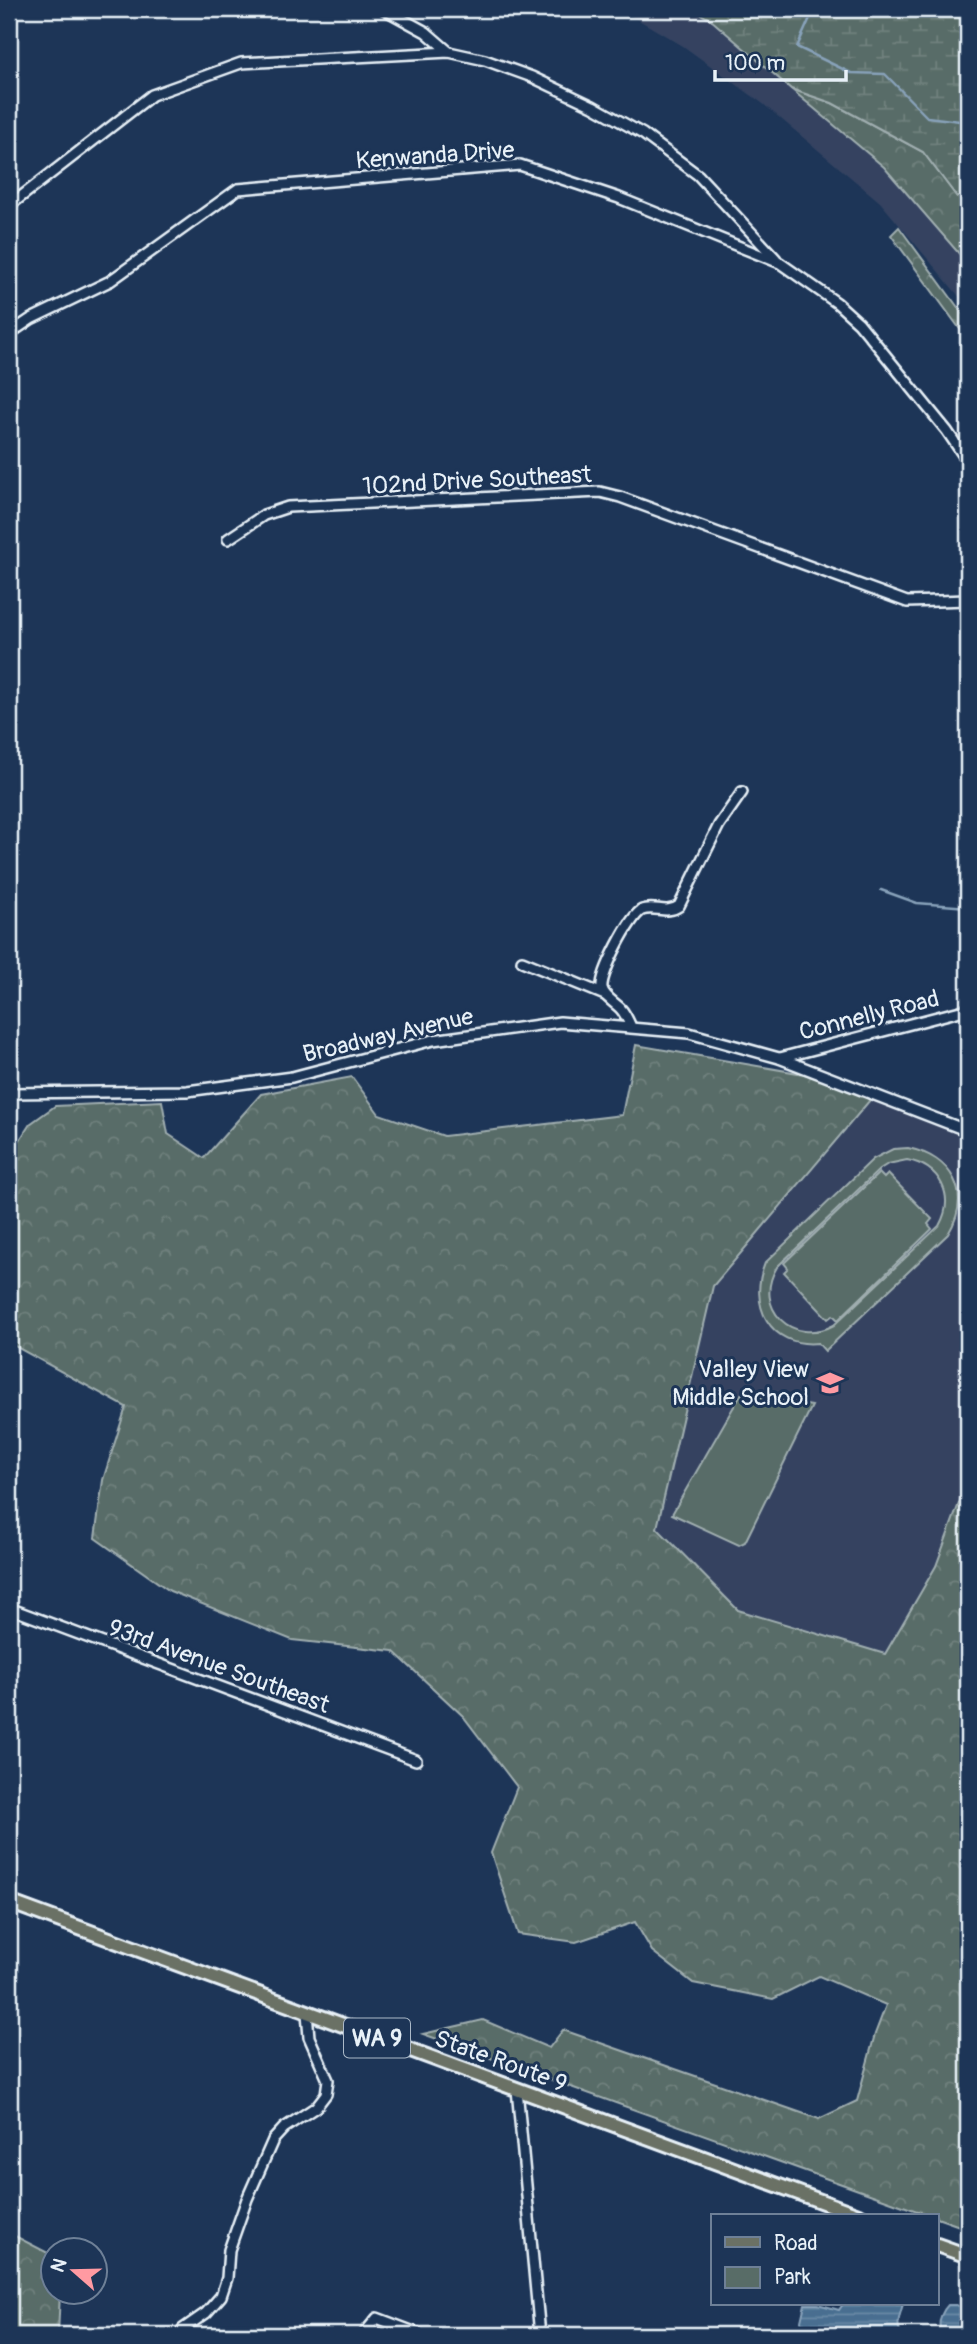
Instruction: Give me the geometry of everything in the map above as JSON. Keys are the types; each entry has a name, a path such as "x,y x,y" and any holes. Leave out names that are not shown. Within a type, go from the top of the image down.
{"main road":[{"name":"State Route 9","path":"9,1902 856,2214"},
{"path":"939,2246 968,2256"}],"street":[{"path":"384,9 426,32 449,52"},
{"path":"9,206 152,95 241,63 449,52 485,60 533,77 643,134 698,174 780,263"},
{"name":"Kenwanda Drive","path":"9,334 31,320 110,281 238,189 520,165 619,198 780,263 837,303 859,323 947,431 968,462"},
{"name":"102nd Drive Southeast","path":"228,539 264,515 288,508 600,492 907,603 968,600"},
{"path":"605,995 603,981 631,922 643,910 672,911 679,906 719,825 743,792"},
{"path":"522,961 605,995 621,1009 631,1027"},
{"name":"Connelly Road","path":"779,1058 968,1009"},
{"name":"Broadway Avenue","path":"9,1093 187,1091 292,1077 433,1040 560,1022 689,1033 779,1058 968,1130"},
{"name":"93rd Avenue Southeast","path":"9,1608 416,1760"},
{"path":"180,2335 183,2329 206,2313 220,2296 227,2278 229,2250 247,2199 273,2140 284,2128 316,2107 326,2094 328,2080 309,2037 307,2013"},
{"path":"517,2089 540,2335"},
{"path":"363,2335 377,2318 422,2335"}],"shaded area":[{"path":"620,9 691,9 710,19 851,125 968,249 968,307 880,202 762,103 683,46"},
{"name":"Valley View Middle School","path":"870,1100 968,1138 968,1479 936,1566 886,1654 738,1610 657,1528 713,1286"},
{"path":"948,2305 968,2309 968,2335 953,2335 940,2328 941,2315"},
{"path":"805,2306 825,2306 839,2310 842,2306 902,2306 898,2324 902,2335 827,2335 802,2326"}],"green space":[{"path":"691,9 968,9 968,195 957,197 923,152 832,103 791,89 710,19"},
{"path":"791,89 832,103 923,152 957,197 968,195 968,264 884,167"},
{"path":"899,227 968,321 968,340 891,235"},
{"path":"636,1045 833,1079 870,1100 713,1286 657,1528 738,1610 885,1654 936,1566 968,1479 968,2229 939,2219 939,2214 925,2214 423,2034 483,2020 549,2048 563,2030 819,2119 857,2101 875,2034 886,2005 819,1976 773,1999 693,1983 652,1951 635,1922 576,1942 518,1934 491,1853 517,1787 463,1716 393,1651 292,1640 170,1591 95,1538 103,1480 126,1407 9,1343 9,1157 30,1124 55,1106 162,1101 168,1134 204,1158 261,1094 352,1077 379,1114 444,1136 622,1115"},
{"path":"908,1148 923,1153 947,1168 958,1191 955,1219 948,1234 825,1351 818,1343 801,1343 775,1331 761,1308 760,1278 765,1263 873,1159 893,1149","holes":["907,1160 919,1163 942,1184 946,1204 939,1226 834,1325 819,1331 804,1331 781,1320 773,1309 770,1296 771,1282 777,1267 880,1169 888,1164"]},
{"path":"879,1173 884,1178 888,1174 932,1219 928,1224 932,1229 838,1320 833,1315 828,1319 784,1272 788,1268 784,1263"},
{"path":"741,1394 812,1406 745,1542 739,1545 672,1514"},
{"path":"9,2233 38,2248 38,2306 59,2306 58,2335 9,2335"}],"waterway":[{"path":"814,9 797,47 851,73 885,74 927,117 968,122"},
{"path":"881,890 917,903 968,907"}],"place":[{"name":"Valley View Middle School","path":"830,1383"}]}
